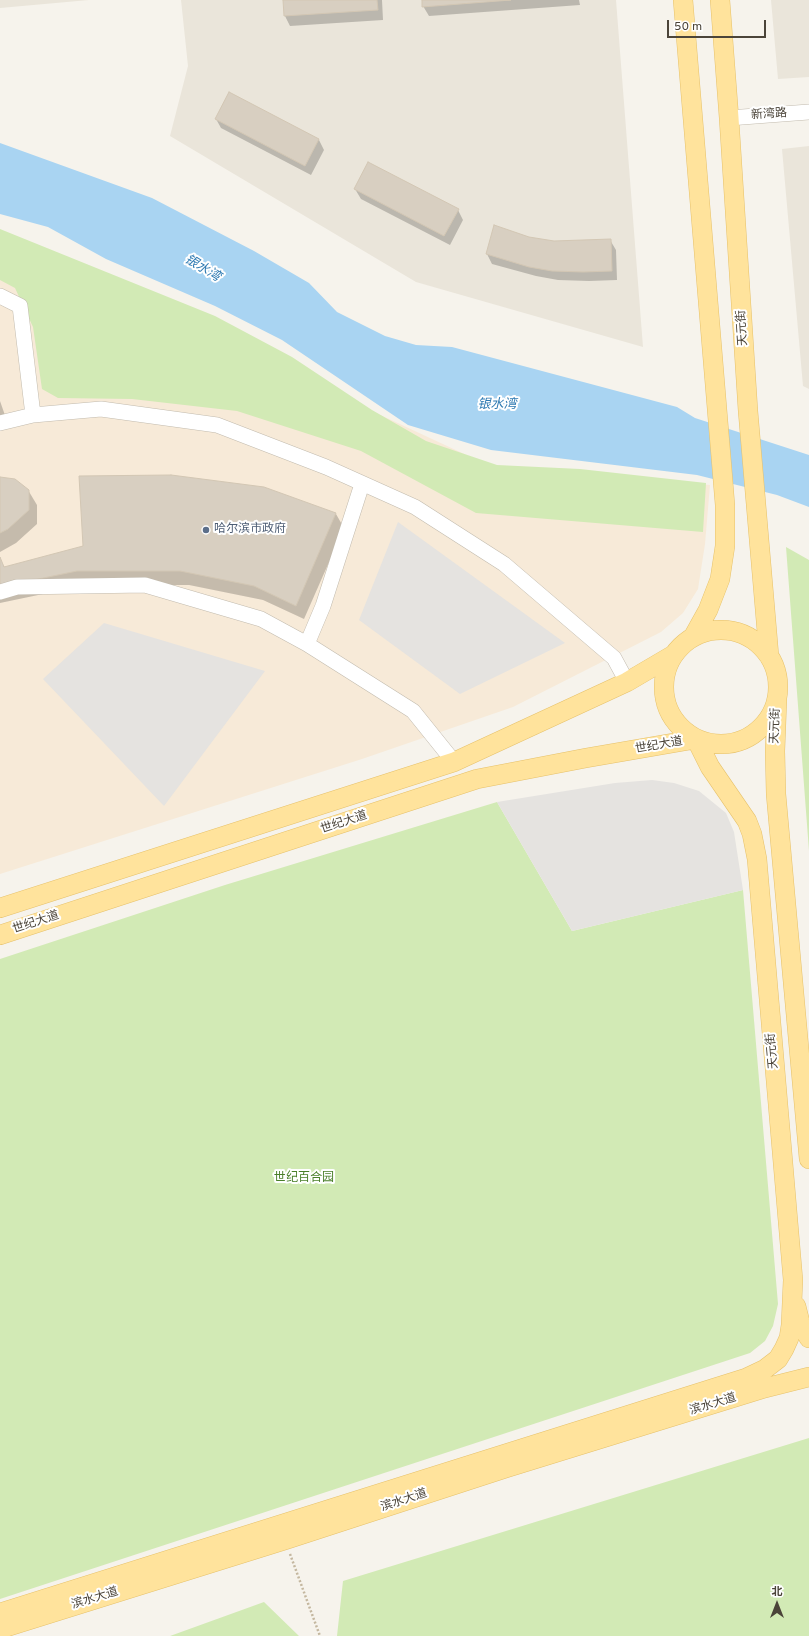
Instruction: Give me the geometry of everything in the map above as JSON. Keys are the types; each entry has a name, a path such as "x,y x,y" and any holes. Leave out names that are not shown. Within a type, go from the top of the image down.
{"main road":[{"path":"683,0 725,506 725,546 720,579 708,610 693,637"},
{"name":"天元街","path":"720,0 748,411 769,656"},
{"path":"723,630 741,634 757,643 769,656 777,678 777,700 767,720 760,729 746,739 730,744 711,744 696,739 682,730 672,718 665,702 663,686 666,670 673,655 682,645 693,637 705,632 723,630"},
{"name":"世纪大道","path":"0,908 454,762 627,682 673,655"},
{"name":"天元街","path":"777,700 775,751 776,794 809,1159"},
{"name":"天元街","path":"696,739 710,767 747,821 752,834 757,859 793,1287 789,1338 778,1359 765,1369"},
{"name":"世纪大道","path":"0,935 477,780 586,758 696,739"},
{"path":"793,1287 800,1322 809,1338"},
{"name":"滨水大道","path":"0,1613 746,1378 765,1369"},
{"name":"滨水大道","path":"0,1629 285,1540 506,1468 765,1388 809,1377"}],"street":[{"name":"新湾路","path":"729,118 809,112"},
{"path":"0,296 20,306 33,415"},
{"path":"0,423 33,415 101,408 217,425 326,467 415,508 504,564 614,658 627,682"},
{"path":"307,644 323,606 362,484"},
{"path":"0,592 17,587 145,585 261,620 307,644 413,711 454,762"}],"path":[{"path":"285,1540 320,1636"}],"shaded area":[{"path":"0,0 89,0 0,8"},
{"path":"181,0 616,0 643,347 416,282 170,136 188,66"},
{"path":"771,0 809,0 809,77 778,79"},
{"path":"809,146 809,389 803,386 782,149"},
{"path":"19,247 488,465 710,485 705,544 698,589 683,613 661,632 513,707 362,759 0,874 0,254"},
{"path":"398,522 565,643 460,694 359,620"},
{"path":"104,623 265,671 164,806 43,679"},
{"path":"652,780 674,783 699,791 726,813 734,832 743,890 572,931 497,802 615,783"}],"green space":[{"path":"0,229 215,316 292,357 372,410 426,441 497,465 580,469 706,483 703,532 476,513 361,451 237,411 132,399 58,398 42,389 33,327 15,288 0,280"},
{"path":"786,547 809,560 809,851"},
{"name":"世纪百合园","path":"497,802 572,931 743,890 778,1304 773,1326 765,1341 750,1353 0,1599 0,959 225,885"},
{"path":"809,1438 809,1636 337,1636 343,1581"},
{"path":"264,1602 299,1636 170,1636"}],"water":[{"name":"银水湾","path":"0,143 152,198 254,251 309,283 337,312 385,336 416,345 452,347 677,407 695,418 809,455 809,507 777,495 697,475 491,450 408,425 282,340 215,306 106,259 48,227 0,214"}],"building":[{"path":"283,0 377,0 378,10 284,16"},
{"path":"422,0 511,0 422,7"},
{"path":"229,92 319,139 305,166 215,119"},
{"path":"368,162 459,209 444,236 354,189"},
{"path":"494,225 529,237 554,241 611,239 612,271 552,271 529,267 486,254"},
{"name":"哈尔滨市政府","path":"171,475 264,487 336,513 296,606 254,586 180,571 77,571 0,587 0,557 4,567 83,546 79,476"},
{"path":"0,477 15,479 29,490 29,510 8,529 0,533"}],"place":[{"name":"哈尔滨市政府","path":"206,530"}]}
